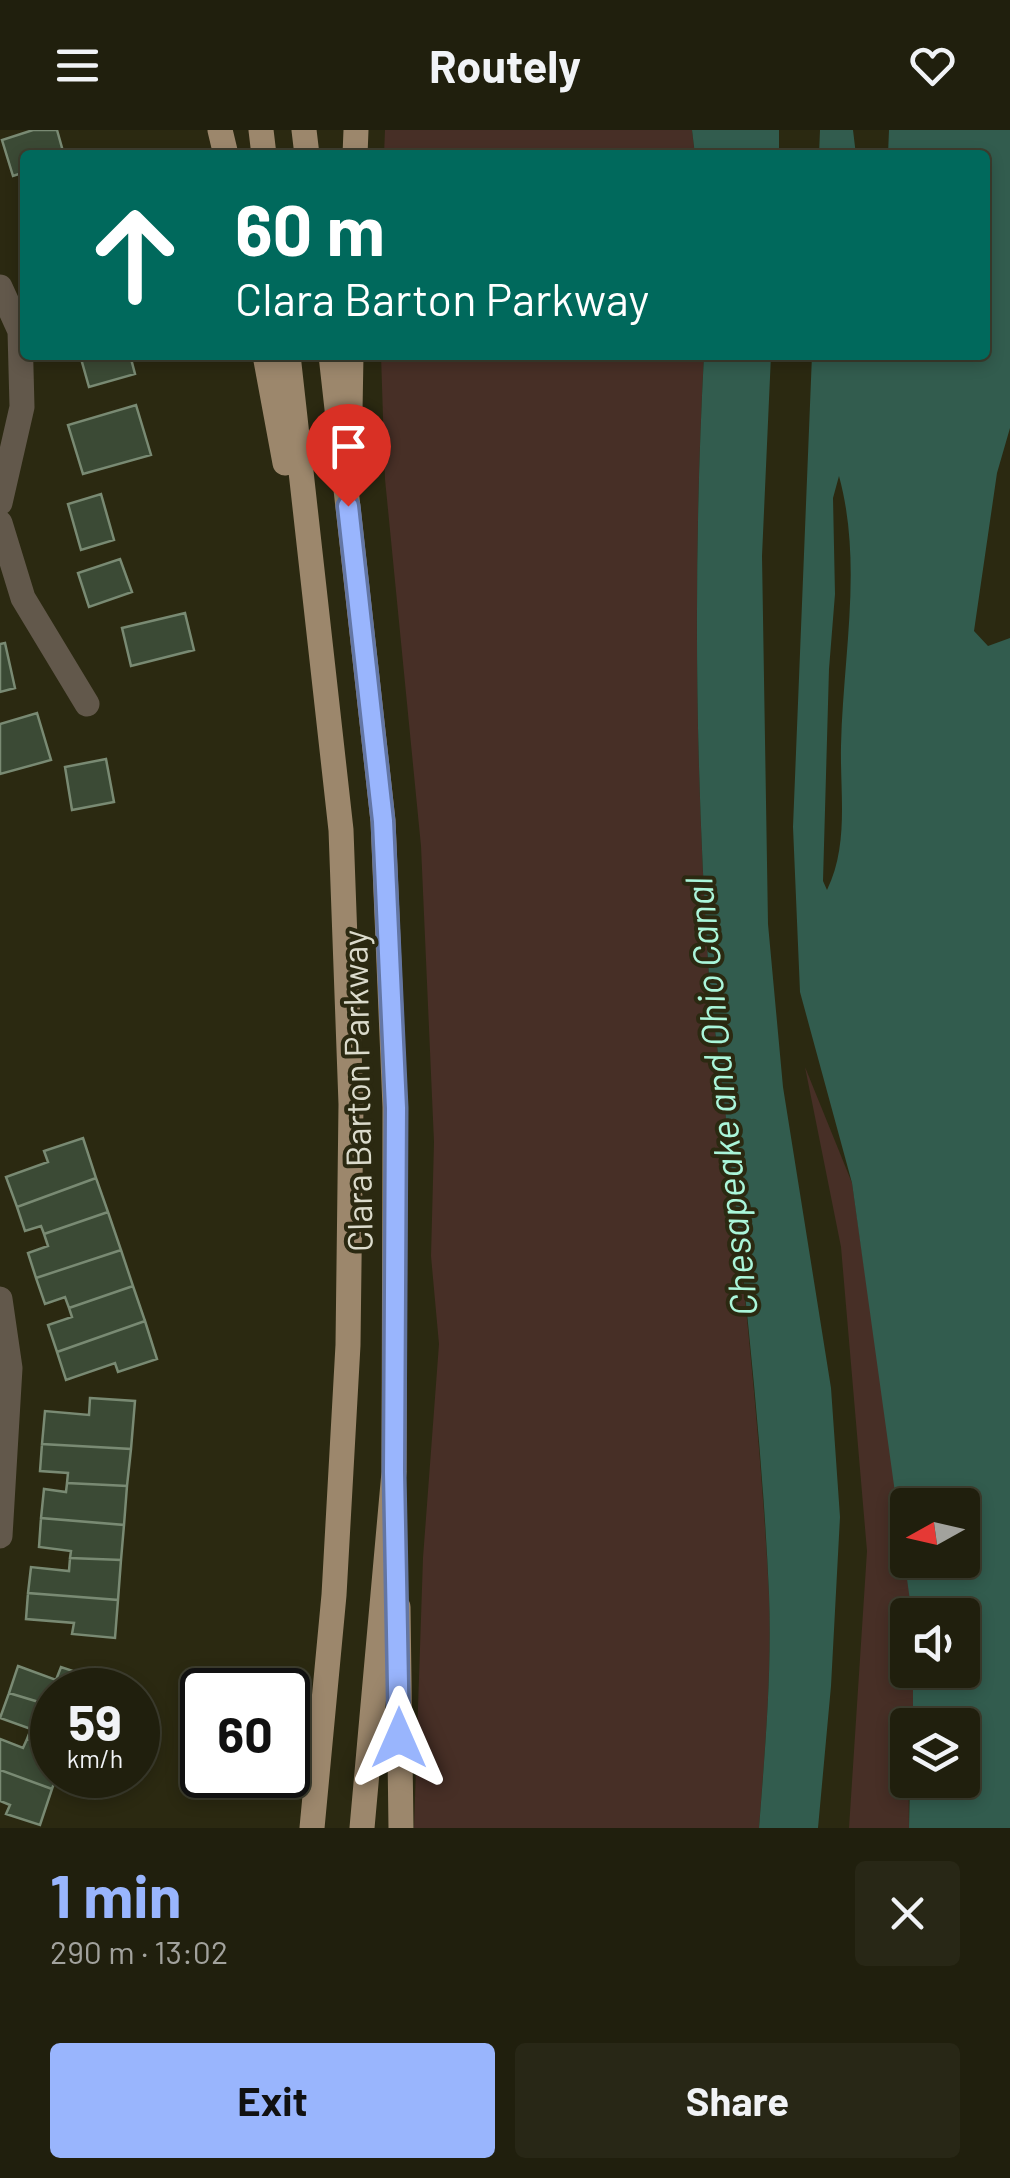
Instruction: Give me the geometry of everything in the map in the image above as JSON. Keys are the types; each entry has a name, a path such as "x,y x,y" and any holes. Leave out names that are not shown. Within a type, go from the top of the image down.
{"main road":[{"path":"266,360 329,700"},
{"name":"Clara Barton Parkway","path":"289,360 329,700 340,830 351,1104 348,1346 334,1595 312,1828"},
{"name":"Clara Barton Parkway","path":"331,360 383,821 396,1108 394,1472 362,1828"},
{"path":"348,506 351,360"},
{"path":"394,1472 401,1828"}],"street":[{"path":"0,286 20,331"},
{"path":"0,502 22,407 21,360"},
{"path":"0,523 23,598 86,704"},
{"path":"0,1299 10,1368 0,1536"}],"shaded area":[{"path":"385,130 692,130 694,150 384,150"},
{"path":"692,130 779,130 779,150 694,150"},
{"path":"820,130 853,130 855,150 819,150"},
{"path":"889,130 1010,130 1010,428 997,473 974,631 988,646 1010,638 1010,1828 909,1828 910,1798 980,1798 980,1708 913,1708 913,1688 980,1688 980,1598 910,1598 907,1578 980,1578 980,1488 894,1488 852,1183 800,992 793,827 812,360 990,360 990,150 888,150","holes":["839,476 850,543 841,837 827,890 823,881 835,594 833,498"]},
{"path":"381,360 704,360 697,587 701,821 709,976 751,1360 769,1594 769,1682 759,1828 414,1828 423,1558 439,1344 431,1256 434,1142 421,846 385,479"},
{"name":"Chesapeake and Ohio Canal","path":"704,360 771,360 762,556 768,924 783,1087 831,1388 840,1517 818,1828 759,1828 770,1652 769,1594 757,1415 709,976 697,665"},
{"path":"805,1067 852,1183 897,1488 890,1488 890,1578 910,1578 912,1594 912,1598 890,1598 890,1688 913,1688 913,1708 890,1708 890,1798 909,1798 909,1828 849,1828 867,1551 841,1247"}],"building":[{"path":"33,130 57,130 63,150 20,150 20,174 13,176 2,140"},
{"path":"81,360 131,360 135,374 89,387"},
{"path":"136,405 151,455 83,474 68,425"},
{"path":"101,494 114,540 81,550 68,504"},
{"path":"120,559 132,592 89,607 78,573"},
{"path":"185,613 194,650 131,666 122,628"},
{"path":"5,643 15,688 0,692 0,644"},
{"path":"37,713 51,760 0,774 0,724"},
{"path":"106,759 114,802 72,810 65,767"},
{"path":"83,1138 96,1178 17,1207 6,1177 48,1162 44,1151"},
{"path":"96,1178 108,1212 44,1234 41,1226 25,1231 17,1207"},
{"path":"108,1212 121,1250 36,1278 28,1253 48,1246 44,1234"},
{"path":"121,1250 133,1286 69,1308 65,1297 45,1304 36,1278"},
{"path":"133,1286 145,1321 57,1352 48,1325 72,1317 69,1308"},
{"path":"145,1321 157,1359 118,1372 115,1363 66,1380 57,1352"},
{"path":"90,1398 135,1401 131,1449 42,1444 45,1411 89,1415"},
{"path":"42,1444 131,1449 127,1486 67,1483 68,1473 40,1471"},
{"path":"67,1483 127,1486 124,1525 41,1518 44,1489 66,1492"},
{"path":"41,1518 124,1525 121,1560 70,1558 71,1551 39,1547"},
{"path":"70,1558 121,1560 118,1600 28,1593 31,1567 69,1571"},
{"path":"28,1593 118,1600 115,1638 72,1634 74,1623 26,1619"},
{"path":"18,1666 30,1670 30,1699 9,1693"},
{"path":"9,1693 30,1699 30,1729 0,1718"},
{"path":"0,1739 23,1748 30,1740 30,1781 0,1770"},
{"path":"0,1770 30,1781 30,1798 49,1798 40,1825 6,1814 10,1805 0,1801"}],"route":[{"path":"348,506 383,821 396,1108 394,1472 399,1738"}]}
